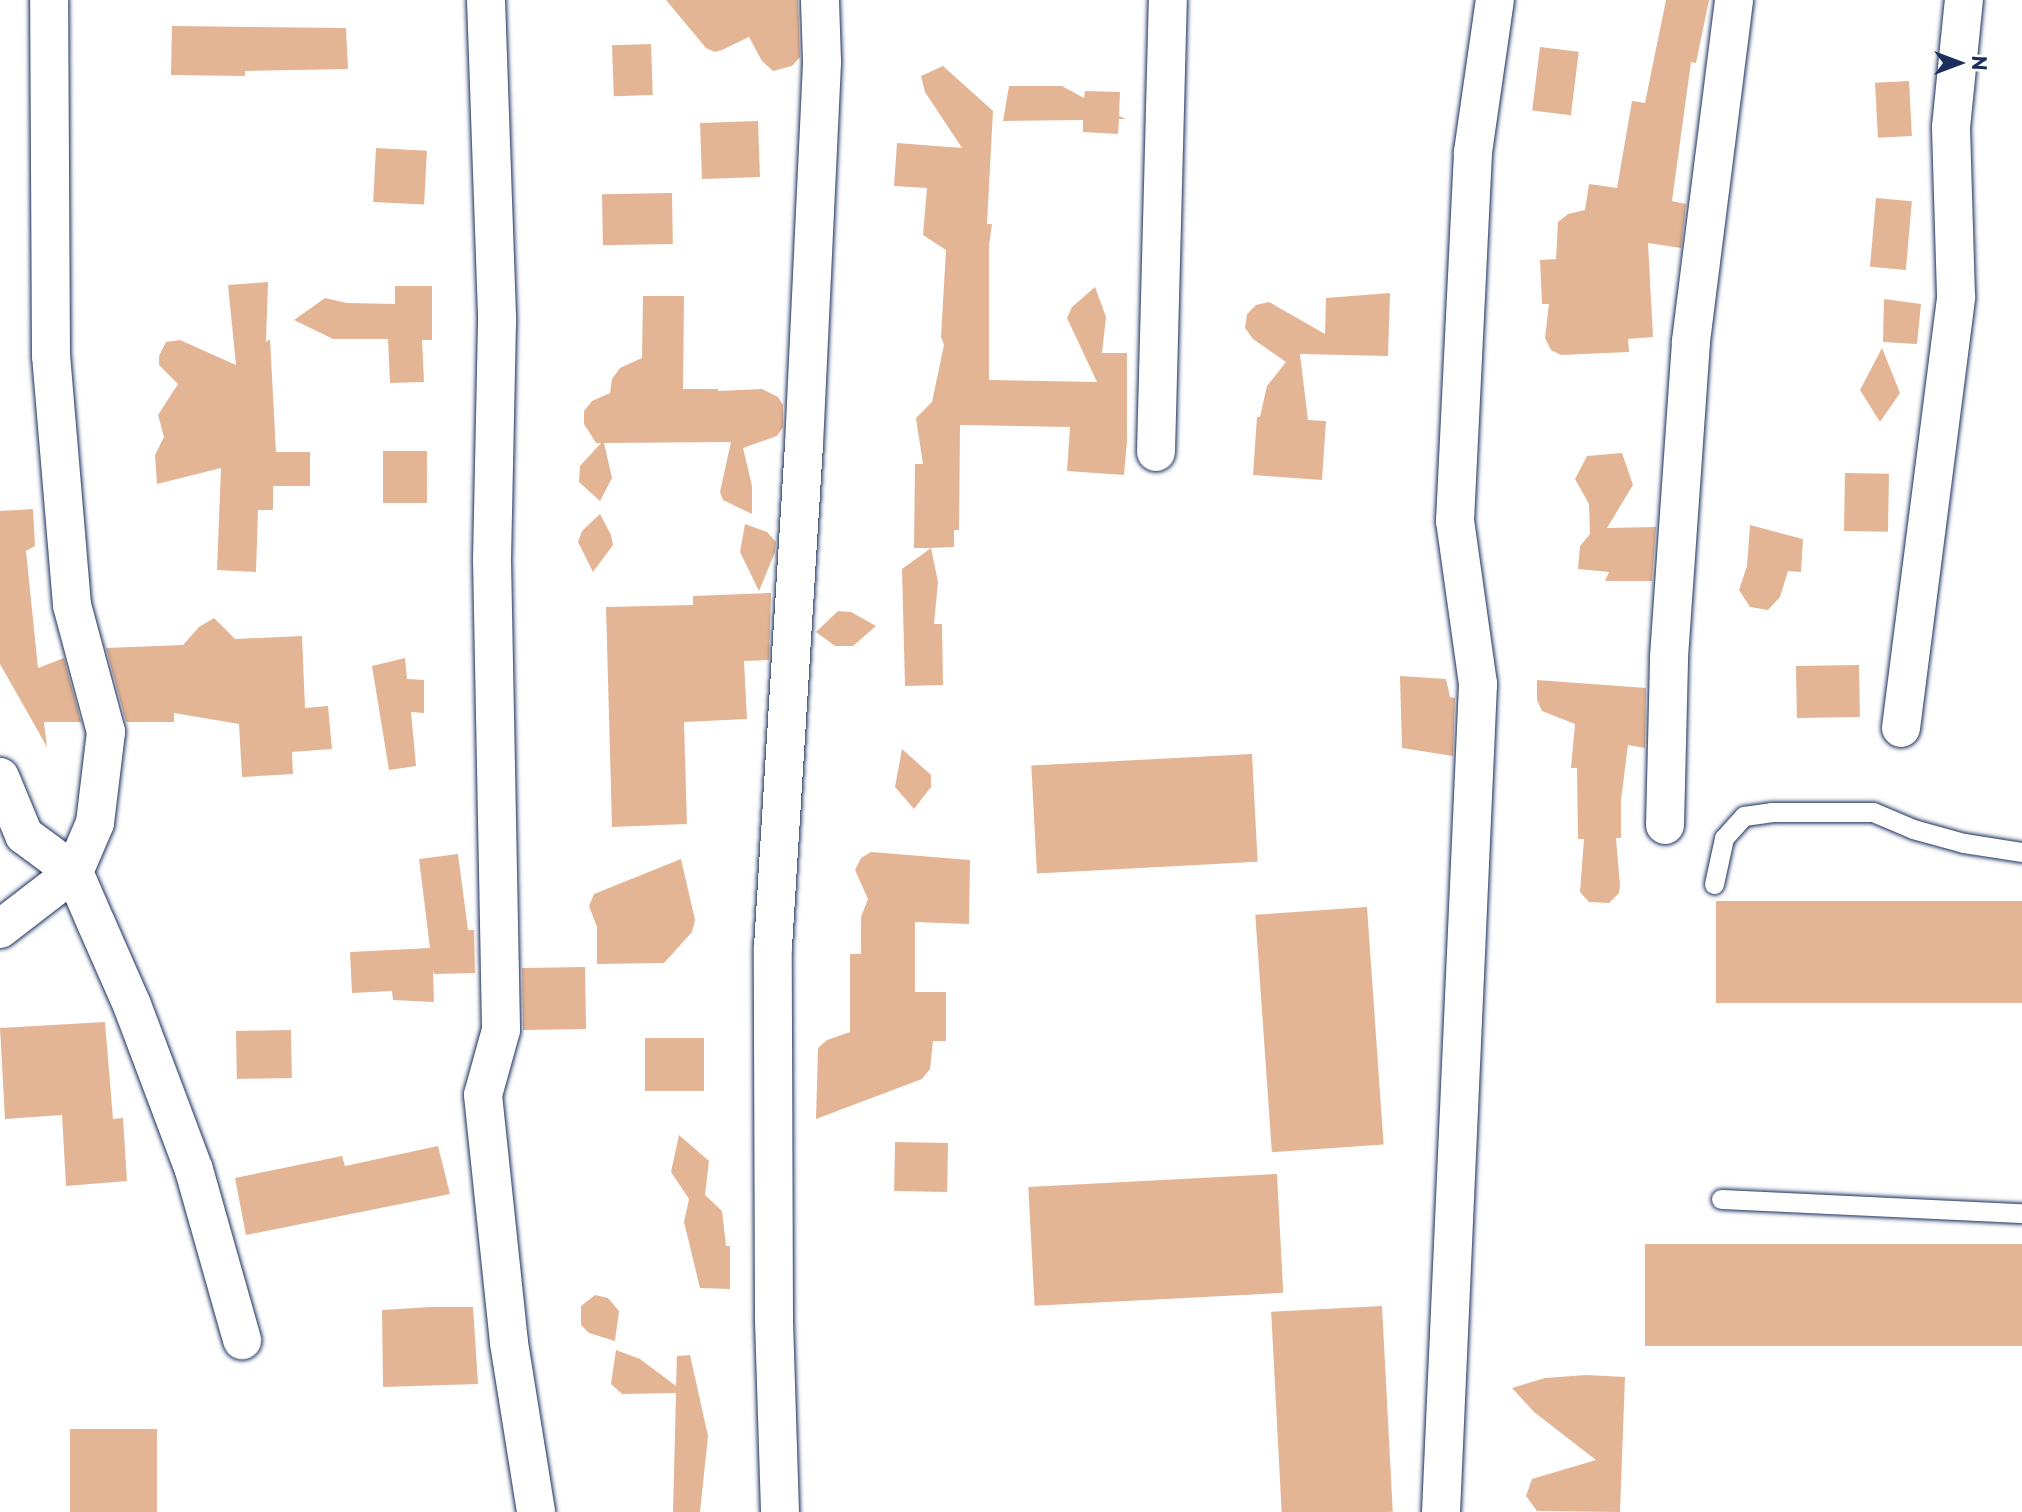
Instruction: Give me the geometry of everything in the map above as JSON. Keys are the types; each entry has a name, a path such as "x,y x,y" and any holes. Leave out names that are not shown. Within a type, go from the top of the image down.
{"street":[{"path":"0,929 74,872 95,823 106,732 72,605 51,356 47,59 49,0"},
{"path":"486,0 497,322 492,559 501,1030 484,1095 509,1343 536,1512"},
{"path":"780,1512 774,1317 773,947 804,445 822,61 820,0"},
{"path":"1156,452 1161,164 1168,0"},
{"path":"1441,1512 1478,684 1455,521 1473,152 1495,0"},
{"path":"1665,825 1669,657 1691,341 1734,0"},
{"path":"1901,728 1956,296 1951,127 1964,0"},
{"path":"0,777 24,835 74,872 132,1005 194,1170 242,1340"}],"lane":[{"path":"1714,884 1724,838 1744,816 1771,812 1873,812 1913,829 1964,843 2022,852"},
{"path":"1721,1199 2022,1213"}],"building":[{"path":"666,0 798,0 800,57 792,66 773,71 762,61 749,37 715,52 706,48"},
{"path":"1666,0 1709,0 1696,63 1691,62 1672,201 1686,204 1681,248 1648,243 1653,337 1628,339 1629,352 1561,355 1551,350 1545,338 1549,304 1542,304 1540,260 1556,259 1558,222 1568,214 1585,210 1589,184 1617,188 1632,101 1645,103"},
{"path":"172,26 346,28 348,69 245,71 245,76 171,75"},
{"path":"651,44 653,95 614,96 612,45"},
{"path":"1540,47 1579,52 1571,115 1532,111"},
{"path":"943,66 993,111 987,224 992,224 989,245 989,380 1097,382 1067,318 1072,307 1095,287 1106,317 1102,353 1127,353 1127,441 1124,475 1067,471 1070,427 960,425 959,530 954,530 954,547 914,548 915,464 923,464 916,418 932,402 944,345 941,337 946,250 923,235 927,188 894,186 897,143 962,148 925,92 921,76"},
{"path":"1909,81 1912,136 1878,138 1875,83"},
{"path":"1009,86 1062,86 1084,98 1085,91 1120,92 1119,116 1126,119 1119,119 1118,134 1083,132 1083,120 1003,121"},
{"path":"758,121 760,177 702,179 700,123"},
{"path":"376,148 427,151 424,205 373,202"},
{"path":"672,193 673,244 603,245 602,194"},
{"path":"1876,198 1912,201 1906,270 1870,267"},
{"path":"268,282 266,342 270,339 276,452 310,452 310,486 273,486 273,510 258,510 256,572 217,570 221,468 157,484 155,455 164,437 158,415 178,384 159,365 159,356 166,342 180,340 236,365 228,285"},
{"path":"395,286 432,286 432,340 422,340 424,382 390,383 388,339 333,339 294,320 325,298 347,303 395,304"},
{"path":"1390,293 1388,356 1300,354 1308,420 1326,421 1322,480 1253,475 1257,417 1260,417 1267,386 1286,362 1253,339 1245,328 1247,314 1256,305 1269,302 1325,334 1326,298"},
{"path":"643,296 684,296 683,389 762,389 778,397 783,405 783,427 777,436 743,448 752,486 752,514 723,500 720,492 731,442 604,443 612,478 600,501 579,482 580,466 601,443 596,443 584,424 584,411 592,401 610,393 612,379 620,368 642,358"},
{"path":"1884,299 1921,304 1917,344 1883,342"},
{"path":"1882,348 1900,393 1880,422 1860,390"},
{"path":"383,451 427,451 427,503 383,503"},
{"path":"1622,453 1633,485 1607,528 1656,527 1652,581 1605,581 1609,572 1578,569 1580,546 1590,534 1589,504 1575,479 1587,456"},
{"path":"1845,473 1889,474 1888,532 1844,531"},
{"path":"33,509 35,546 26,551 38,668 64,658 81,722 44,722 47,747 0,664 0,511"},
{"path":"600,514 613,545 593,572 578,542 582,531"},
{"path":"745,524 767,532 776,542 775,552 759,591 740,552"},
{"path":"1750,525 1803,539 1801,572 1788,571 1780,597 1768,610 1750,607 1739,590 1747,566"},
{"path":"931,548 938,582 934,624 942,624 943,685 905,686 902,569"},
{"path":"771,593 769,660 744,661 747,719 684,722 687,824 612,827 606,607 693,605 693,596"},
{"path":"838,611 851,612 876,626 853,646 835,646 816,632"},
{"path":"214,618 235,639 302,636 305,708 328,706 332,749 292,752 293,774 242,777 239,724 174,713 174,722 126,722 106,648 183,645 199,627"},
{"path":"405,658 407,679 424,680 424,713 411,712 416,766 389,770 372,666"},
{"path":"1859,665 1860,717 1797,718 1796,666"},
{"path":"1400,676 1446,679 1450,697 1455,698 1453,756 1402,748"},
{"path":"1537,680 1646,688 1645,748 1628,745 1621,800 1621,838 1616,838 1620,886 1619,893 1609,903 1589,902 1580,892 1584,839 1578,839 1577,768 1571,768 1575,724 1542,711 1537,700"},
{"path":"902,749 931,775 931,787 914,809 895,787"},
{"path":"1252,754 1258,862 1037,873 1031,766"},
{"path":"871,852 970,860 969,924 915,922 915,992 946,992 946,1041 933,1041 930,1069 922,1079 816,1119 818,1048 827,1040 850,1032 850,954 861,954 861,917 868,899 855,870 861,858"},
{"path":"458,854 468,930 474,930 475,973 434,974 433,970 434,1002 393,1000 392,991 352,993 350,952 430,948 419,859"},
{"path":"681,859 695,920 692,932 664,963 597,964 597,927 589,906 594,894"},
{"path":"1716,901 2022,901 2022,1003 1716,1003"},
{"path":"1367,907 1384,1144 1272,1152 1255,915"},
{"path":"585,967 586,1029 523,1030 522,968"},
{"path":"105,1022 113,1119 123,1118 127,1181 66,1186 62,1115 5,1119 0,1028"},
{"path":"291,1030 292,1078 237,1079 236,1031"},
{"path":"645,1038 704,1038 704,1091 645,1091"},
{"path":"679,1135 709,1161 705,1195 722,1211 726,1246 730,1246 730,1289 700,1288 684,1222 689,1199 671,1172"},
{"path":"895,1142 948,1143 947,1192 894,1191"},
{"path":"438,1146 450,1194 246,1235 235,1178 342,1156 345,1166"},
{"path":"1277,1174 1283,1293 1035,1306 1028,1187"},
{"path":"1645,1244 2022,1244 2022,1346 1645,1346"},
{"path":"595,1295 608,1298 619,1311 615,1341 589,1333 581,1325 581,1306"},
{"path":"1382,1306 1393,1512 1282,1512 1271,1312"},
{"path":"473,1307 478,1384 383,1387 382,1310"},
{"path":"616,1350 640,1359 676,1386 677,1356 690,1355 708,1436 700,1512 673,1512 676,1393 622,1394 611,1384"},
{"path":"1586,1375 1625,1377 1620,1512 1537,1511 1526,1496 1532,1479 1596,1460 1534,1412 1512,1388 1545,1378"},
{"path":"70,1429 157,1429 157,1512 70,1512"}]}
